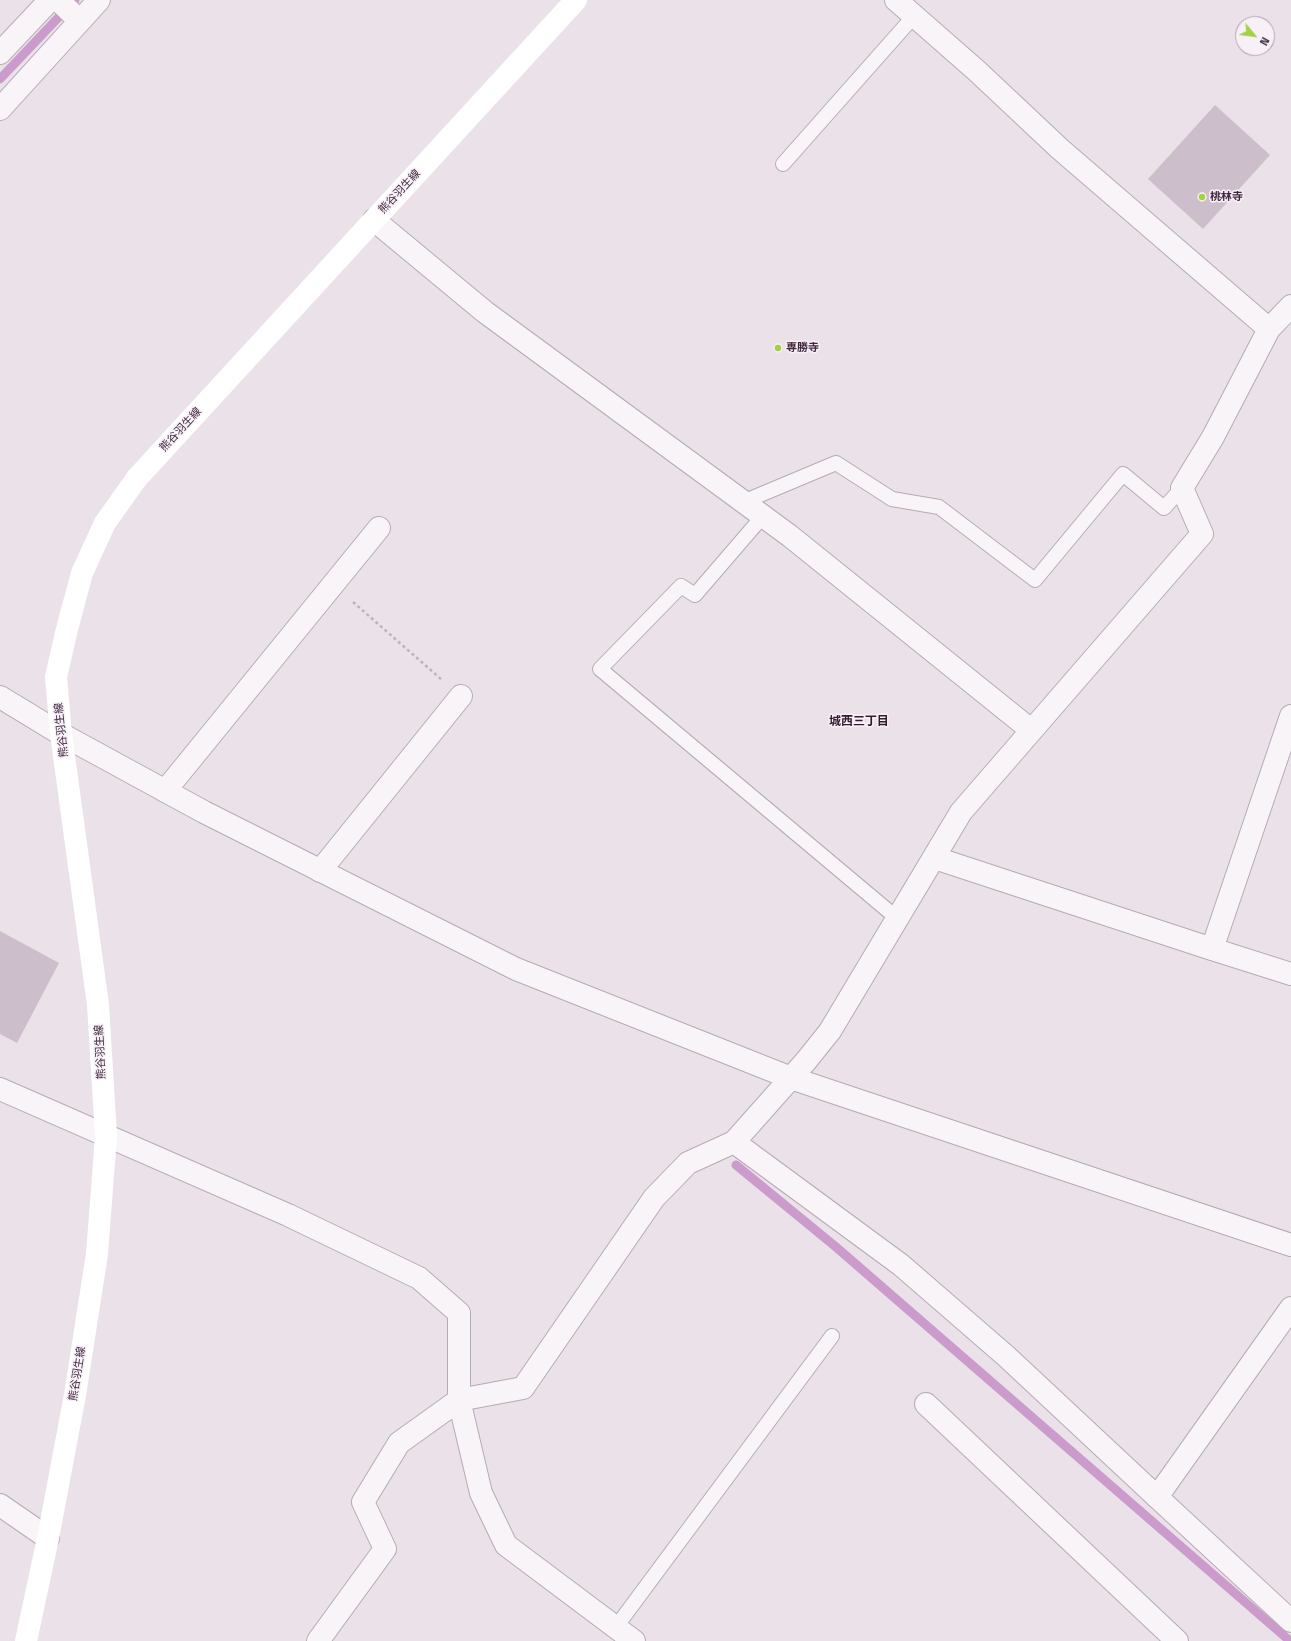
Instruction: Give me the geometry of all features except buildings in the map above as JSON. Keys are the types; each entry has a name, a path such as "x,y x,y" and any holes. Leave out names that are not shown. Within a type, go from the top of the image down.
{"main road":[{"name":"熊谷羽生線","path":"26,1641 48,1538 75,1395 97,1254 106,1136 98,1005 61,734 56,677 65,636 82,574 105,523 136,478 576,0"}],"street":[{"path":"0,53 65,8 99,0"},
{"path":"896,0 1060,149 1269,329"},
{"path":"0,109 65,8"},
{"path":"374,220 485,312 790,536 1022,723"},
{"path":"318,1641 385,1549 363,1502 399,1443 459,1400 523,1388 654,1198 688,1163 734,1142 791,1078 830,1031 935,858 961,812 1022,723 1202,534 1182,488 1213,437 1269,329 1291,306"},
{"path":"165,791 379,528"},
{"path":"320,871 461,696"},
{"path":"0,697 61,734 165,791 320,871 516,969 791,1078 1291,1245"},
{"path":"1212,949 1291,716"},
{"path":"935,858 1291,974"},
{"path":"0,1089 288,1215 419,1278 459,1314 459,1400 481,1493 506,1545 634,1641"},
{"path":"734,1142 901,1265 1006,1356 1291,1621"},
{"path":"1157,1497 1291,1308"},
{"path":"926,1404 1176,1641"},
{"path":"0,1505 48,1538"}],"lane":[{"path":"783,164 914,16"},
{"path":"743,502 836,464 892,499 939,507 1035,580 1123,474 1164,508 1182,488"},
{"path":"763,516 695,596 681,586 600,669 898,919"},
{"path":"616,1627 832,1336"}],"path":[{"path":"333,584 461,696"}],"waterway":[{"path":"0,79 75,0"},
{"path":"736,1165 836,1247 1290,1641"}],"place":[{"name":"桃林寺","path":"1202,197"},
{"name":"専勝寺","path":"778,348"}],"district":[{"name":"城西三丁目","path":"859,722"}]}
